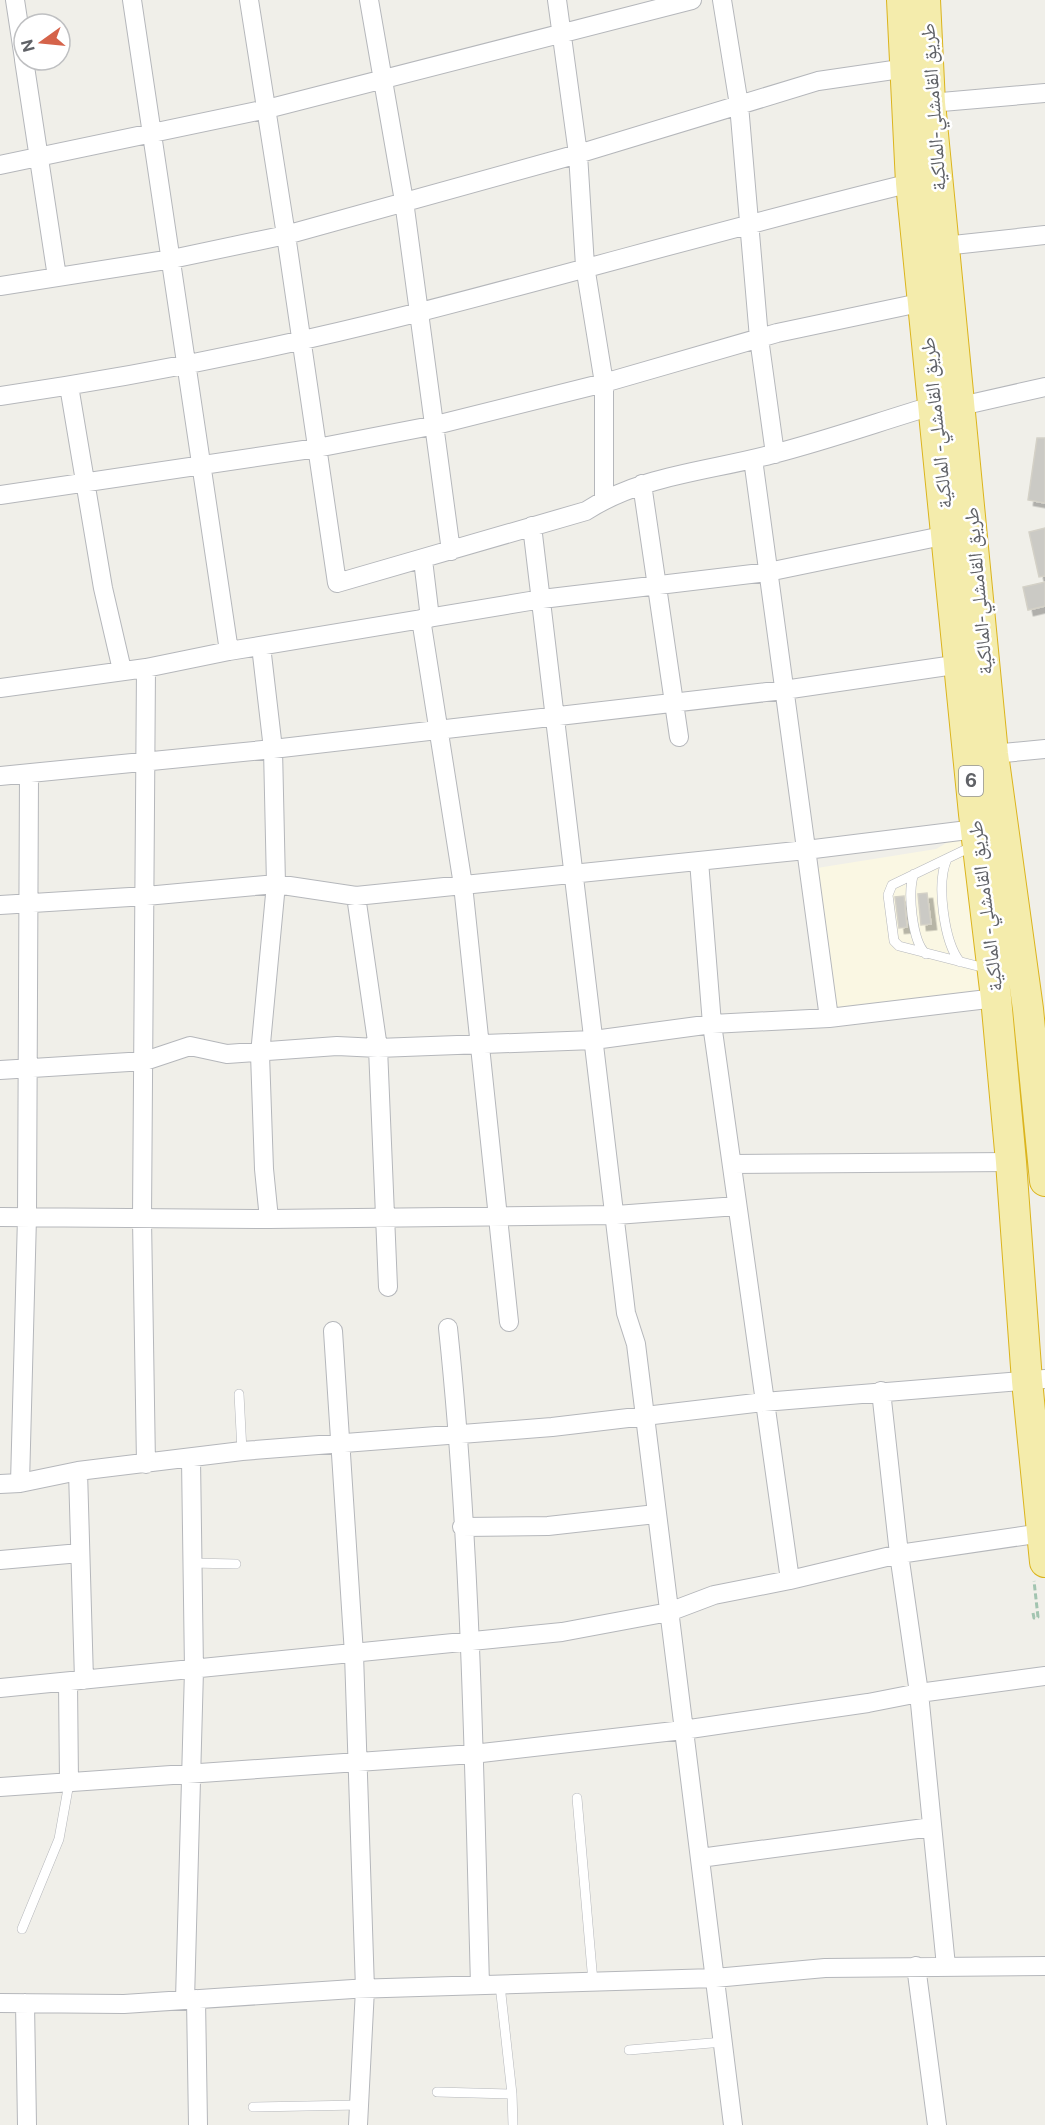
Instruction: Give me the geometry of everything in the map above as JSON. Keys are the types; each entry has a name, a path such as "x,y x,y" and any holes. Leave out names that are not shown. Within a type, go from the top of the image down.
{"highway":[{"name":"طريق القامشلي - المالكية","path":"902,0 911,183 924,302 948,405 947,535 982,824 1011,1162 1036,1380 1039,1559"},
{"name":"طريق القامشلي-المالكية","path":"925,0 930,103 944,246 948,405 993,754 982,824 1034,1014 1045,1181"},
{"path":"998,1028 1034,1014"}],"street":[{"path":"132,0 154,134 229,651"},
{"path":"249,0 337,584 586,511 604,499 642,484 776,454 948,405 1045,387"},
{"path":"369,0 404,201 436,425 451,550"},
{"path":"557,0 578,154 585,266 604,383 604,499"},
{"path":"0,165 267,109 384,81 692,0"},
{"path":"722,0 739,105 759,338 776,454"},
{"path":"0,286 172,259 286,235 578,154 818,81 907,68"},
{"path":"26,72 57,277"},
{"path":"930,103 1045,93"},
{"path":"0,396 69,386 301,340 420,312 585,266 911,183"},
{"path":"944,246 1045,235"},
{"path":"0,495 317,448 436,425 604,383 759,338 924,302"},
{"path":"69,386 103,588 122,670"},
{"path":"753,459 829,1018"},
{"path":"642,484 679,737"},
{"path":"532,526 576,872 626,1313 636,1344 733,2125"},
{"path":"0,688 146,668 229,651 542,599 657,583 768,572 947,535"},
{"path":"423,560 425,618 438,730 463,885 509,1322"},
{"path":"261,646 273,748 276,884 260,1054 264,1169 269,1219"},
{"path":"0,776 147,762 438,730 674,700 784,690 961,664"},
{"path":"146,668 145,1061 142,1219 146,1464"},
{"path":"993,754 1045,753"},
{"path":"20,1483 27,1217 29,774"},
{"path":"0,905 146,896 276,884 356,896 806,850 982,824"},
{"path":"699,861 712,1024 790,1580"},
{"path":"356,896 378,1048 388,1287"},
{"path":"0,1070 145,1061 190,1046 227,1054 260,1054 298,1048 337,1046 378,1048 594,1040 712,1024 829,1018 994,984"},
{"path":"732,1164 1011,1162"},
{"path":"0,1217 269,1219 615,1215 737,1206"},
{"path":"448,1328 460,1435 462,1527 471,1641 480,1985"},
{"path":"333,1331 354,1654 365,1989 358,2125"},
{"path":"0,1484 20,1483 78,1471 242,1451 341,1446 764,1402 1036,1380"},
{"path":"881,1391 899,1554 919,1693 946,1966"},
{"path":"191,1459 194,1670 191,2000 198,2125"},
{"path":"69,1783 76,1681 80,1553 78,1471"},
{"path":"462,1527 548,1526 657,1514"},
{"path":"0,1560 80,1553"},
{"path":"0,1688 562,1632 669,1612 714,1594 790,1580 899,1554 1039,1559"},
{"path":"0,1787 473,1754 683,1730 1045,1676"},
{"path":"700,1858 932,1827"},
{"path":"916,1966 937,2125"},
{"path":"0,2003 124,2004 365,1989 715,1978 825,1968 1045,1966"},
{"path":"25,2003 27,2125"}],"lane":[{"path":"982,824 947,859 892,885 888,892 893,937 899,946 960,962 994,984"},
{"path":"947,859 941,883 952,951 960,962"},
{"path":"914,874 910,892 916,938 926,954"},
{"path":"239,1394 242,1451"},
{"path":"192,1563 236,1564"},
{"path":"22,1929 59,1839 69,1783"},
{"path":"577,1798 593,1982"},
{"path":"500,1985 512,2094 513,2125"},
{"path":"629,2050 723,2042"},
{"path":"436,2092 512,2094"},
{"path":"253,2107 359,2106"}],"path":[{"path":"1033,1613 1034,1618 1038,1617 1034,1576 1029,1577 1039,1559"}],"shaded area":[{"path":"968,837 985,990 835,1010 817,868 936,849 955,838"}],"building":[{"path":"1037,438 1045,438 1045,503 1028,500"},
{"path":"1045,528 1045,576 1039,577 1029,532"},
{"path":"1045,582 1045,606 1028,610 1023,587"},
{"path":"927,893 931,924 921,925 918,894"},
{"path":"904,896 907,927 899,928 895,897"}]}
